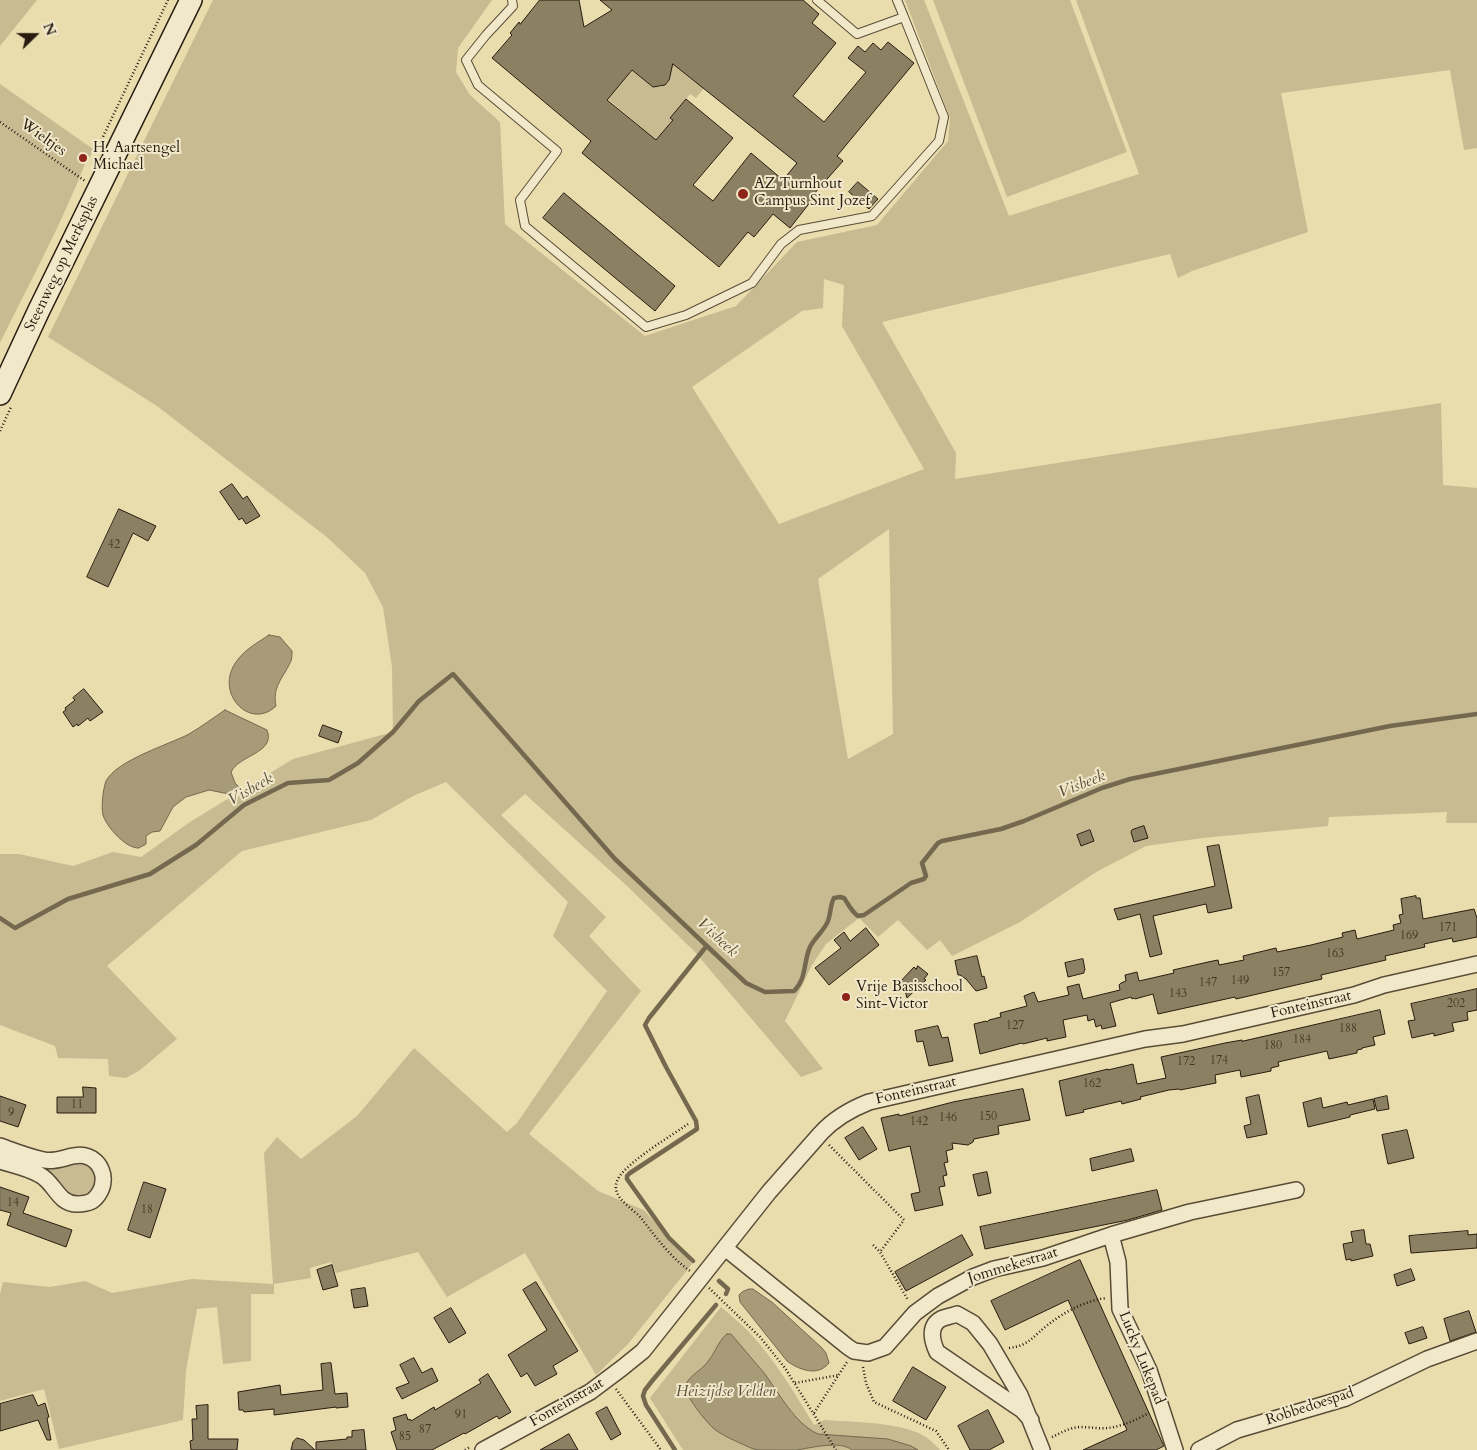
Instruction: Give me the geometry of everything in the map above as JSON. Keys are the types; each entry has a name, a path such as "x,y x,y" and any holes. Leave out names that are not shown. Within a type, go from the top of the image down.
{"street":[{"name":"Steenweg op Merksplas","path":"0,394 39,310 90,183 191,0"},
{"name":"Fonteinstraat","path":"476,1449 576,1400 608,1379 642,1351 769,1192 820,1132 846,1113 869,1102 1145,1038 1183,1034 1211,1028 1477,964"},
{"path":"0,1146 44,1160 54,1160 79,1154 87,1156 98,1164 101,1169 102,1186 97,1196 91,1201 83,1204 69,1203 62,1199 40,1175 0,1161"},
{"name":"Jommekestraat","path":"854,1350 868,1353 885,1347 915,1312 938,1296 972,1277 994,1269 1043,1258 1111,1235 1190,1212 1296,1190"},
{"name":"Lucky Lukepad","path":"1111,1235 1118,1262 1120,1310 1149,1370 1175,1450"},
{"path":"725,1248 854,1350"},
{"path":"1031,1420 1017,1407 937,1352 933,1344 932,1333 934,1326 941,1319 957,1314 973,1323 993,1349 1020,1395 1031,1420 1042,1448"},
{"name":"Robbedoespad","path":"1199,1450 1237,1430 1346,1398 1427,1359 1477,1341"}],"lane":[{"path":"512,0 513,6 466,60 478,85 557,151 520,200 525,226 646,327 686,315 752,283 782,244 799,230 872,216 939,141 944,117 897,0"},
{"path":"817,0 857,34 904,17"}],"path":[{"path":"98,146 168,0"},
{"name":"Wieltjes","path":"0,122 90,183"},
{"path":"688,1124 636,1160 617,1180 616,1190 623,1201 638,1215 666,1249 682,1266 692,1273"},
{"path":"825,1141 904,1220 880,1252"},
{"path":"873,1245 880,1252 915,1312"},
{"path":"714,1293 760,1337 785,1368 836,1450"},
{"path":"993,1349 1020,1347 1057,1318 1078,1307 1099,1299 1120,1299"},
{"path":"814,1413 854,1350"},
{"path":"854,1350 874,1402 936,1431 949,1450"},
{"path":"795,1383 839,1375"},
{"path":"608,1379 661,1450"},
{"path":"1042,1448 1051,1438 1070,1429 1080,1427 1116,1427 1161,1408"},
{"path":"465,1450 476,1449"}],"green space":[{"path":"0,0 37,0 0,46"},
{"path":"213,0 492,0 458,48 456,72 470,95 500,122 505,224 645,336 736,306 797,242 877,225 948,141 950,118 905,0 924,0 1009,216 1139,174 1076,0 1477,0 1477,148 1464,150 1450,70 1281,93 1308,232 1192,271 1178,278 1170,254 882,322 956,453 955,479 1441,403 1443,485 1477,488 1477,823 1446,823 1447,812 1329,817 1328,826 1203,838 1146,846 1098,871 1020,922 952,956 940,940 927,950 898,920 878,937 859,918 826,944 812,965 785,1021 823,1069 801,1077 694,951 626,885 525,794 501,815 606,917 589,936 641,991 529,1134 598,1191 644,1210 692,1264 628,1344 596,1375 525,1253 447,1297 418,1252 336,1273 331,1262 310,1268 311,1278 274,1284 274,1294 251,1294 251,1361 223,1364 217,1307 197,1309 186,1371 183,1420 59,1449 44,1389 0,1401 0,1294 3,1282 50,1287 85,1281 112,1293 192,1279 273,1284 264,1153 277,1137 301,1159 357,1116 414,1048 507,1132 517,1123 607,991 553,936 568,902 446,782 413,796 371,820 242,851 107,966 177,1039 140,1070 126,1078 109,1076 108,1059 58,1058 55,1046 0,1025 0,854 19,854 73,866 113,852 141,857 190,822 293,759 393,732 392,667 383,607 365,573 328,538 157,406 48,337","holes":["824,279 844,285 842,326 924,469 779,524 692,387 802,311 823,308","889,529 893,734 848,759 818,579"]},
{"path":"933,0 1070,0 1127,152 1007,197"},
{"path":"669,60 698,84 705,87 696,98 690,94 671,118 673,120 649,148 635,137 642,128 608,99 631,70 653,87 664,85 669,80 670,75"},
{"path":"0,84 93,149 90,157 80,152 77,159 85,164 76,187 0,343"},
{"path":"76,1160 93,1167 97,1182 95,1188 83,1198 67,1196 44,1171 45,1166"},
{"name":"Heizijdse Velden","path":"721,1307 747,1330 766,1352 814,1425 824,1420 895,1426 920,1434 940,1450 683,1450 650,1398"}],"shaded area":[{"path":"269,635 280,637 292,651 292,659 277,688 276,706 266,713 256,714 246,711 238,705 232,696 229,685 230,674 236,662 243,654"},
{"path":"225,710 267,730 268,738 262,749 235,766 231,772 235,783 240,788 229,794 209,790 186,797 173,807 160,831 152,832 146,836 146,844 139,848 128,845 117,836 103,815 106,781 121,766 189,734"},
{"path":"749,1289 753,1289 773,1303 822,1348 826,1353 829,1363 819,1370 808,1371 787,1361 740,1302 739,1295"},
{"path":"727,1334 731,1334 764,1373 788,1407 809,1429 818,1434 888,1439 918,1450 852,1450 847,1447 833,1445 796,1450 758,1450 719,1432 701,1414 684,1387 690,1378 706,1364"}],"building":[{"path":"540,0 579,0 584,27 612,10 600,0 803,0 819,14 812,23 836,43 793,96 824,122 866,72 848,58 858,46 865,52 873,43 881,50 888,42 914,63 837,156 843,161 813,195 815,196 790,228 773,214 754,237 748,232 719,267 582,153 591,141 492,58 512,35 510,33 519,22 520,24","holes":["673,64 797,163 783,180 751,153 713,201 693,185 733,138 686,99 670,118 673,120 656,140 607,100 632,70 653,87 665,85 669,80"]},
{"path":"858,182 878,199 869,209 849,192"},
{"path":"564,193 675,286 655,311 543,218"},
{"path":"232,484 243,499 247,496 260,516 246,524 242,518 239,520 220,492"},
{"path":"119,509 156,526 148,541 133,533 108,587 87,577"},
{"path":"84,689 103,712 90,721 88,718 78,726 77,724 73,727 63,712 75,700 73,698"},
{"path":"323,725 342,732 338,743 319,736"},
{"path":"1144,826 1148,838 1134,842 1132,830"},
{"path":"1090,830 1094,841 1081,846 1077,835"},
{"path":"1219,845 1232,908 1208,913 1206,904 1153,916 1162,954 1150,957 1140,914 1118,920 1114,909 1215,886 1207,847"},
{"path":"1416,896 1416,898 1420,898 1423,919 1474,909 1477,918 1477,937 1453,942 1452,938 1424,944 1425,947 1385,956 1386,960 1321,975 1322,979 1236,999 1235,997 1158,1014 1153,994 1135,999 1131,997 1110,1003 1116,1026 1102,1029 1101,1025 1096,1027 1094,1019 1088,1021 1087,1015 1063,1020 1066,1037 1047,1041 1047,1038 980,1054 974,1024 987,1022 1001,1017 1000,1013 1027,1006 1024,996 1034,992 1038,1002 1069,995 1067,987 1079,984 1083,999 1120,990 1119,985 1126,981 1125,975 1137,972 1139,981 1174,973 1173,970 1208,962 1218,960 1219,965 1244,960 1243,956 1276,948 1277,952 1311,945 1343,937 1342,933 1355,930 1357,939 1394,930 1393,925 1401,923 1399,915 1403,914 1401,899"},
{"path":"866,928 879,945 829,985 815,968 841,948 834,940 844,932 850,941"},
{"path":"977,956 987,988 976,991 966,979 958,975 955,961"},
{"path":"1083,959 1084,973 1068,977 1065,963"},
{"path":"918,966 928,974 924,979 926,980 907,998 904,986 900,982 914,967 916,969"},
{"path":"1477,989 1477,1010 1467,1012 1468,1020 1452,1023 1454,1031 1434,1036 1434,1033 1412,1038 1408,1021 1415,1020 1411,1004"},
{"path":"1380,1010 1385,1034 1373,1037 1375,1045 1357,1050 1357,1053 1329,1059 1327,1051 1278,1062 1279,1066 1271,1068 1271,1071 1241,1077 1240,1070 1215,1075 1216,1083 1180,1090 1169,1090 1140,1097 1141,1099 1122,1104 1121,1101 1066,1116 1059,1081 1133,1064 1137,1084 1166,1078 1161,1057"},
{"path":"938,1026 942,1038 948,1037 953,1061 929,1066 923,1041 917,1042 915,1031"},
{"path":"83,1087 96,1088 96,1113 57,1113 57,1097 83,1097"},
{"path":"1023,1089 1030,1120 998,1126 999,1134 974,1139 968,1145 952,1143 953,1149 946,1151 948,1162 944,1163 947,1175 943,1176 945,1186 939,1187 943,1205 915,1211 911,1194 920,1192 910,1146 889,1151 881,1118 899,1114 899,1116 953,1102"},
{"path":"1259,1095 1267,1134 1247,1138 1244,1126 1251,1124 1246,1098"},
{"path":"0,1096 26,1105 18,1127 0,1121"},
{"path":"1387,1096 1389,1109 1377,1111 1374,1099"},
{"path":"1321,1098 1323,1108 1347,1102 1348,1105 1373,1099 1375,1109 1308,1127 1303,1103"},
{"path":"863,1127 877,1149 859,1160 845,1138"},
{"path":"1407,1130 1414,1158 1388,1164 1382,1135"},
{"path":"1131,1149 1134,1161 1092,1171 1090,1159"},
{"path":"987,1172 991,1193 978,1196 973,1175"},
{"path":"144,1182 166,1189 150,1238 128,1230"},
{"path":"0,1187 29,1197 23,1213 72,1230 66,1247 7,1225 11,1213 0,1210"},
{"path":"1157,1190 1162,1210 1128,1220 985,1249 980,1227"},
{"path":"1364,1230 1366,1244 1370,1244 1373,1256 1351,1261 1351,1259 1346,1260 1343,1244 1353,1242 1351,1232"},
{"path":"1468,1231 1468,1235 1477,1234 1477,1248 1411,1253 1409,1236"},
{"path":"962,1235 973,1255 906,1291 895,1272"},
{"path":"1080,1260 1164,1446 1156,1450 1083,1450 1127,1430 1068,1300 1005,1330 991,1301"},
{"path":"332,1265 338,1286 323,1290 317,1270"},
{"path":"1411,1269 1415,1280 1397,1286 1394,1275"},
{"path":"536,1282 578,1351 553,1366 557,1374 535,1386 527,1373 521,1377 508,1355 547,1330 523,1290"},
{"path":"365,1288 368,1306 354,1308 351,1290"},
{"path":"451,1308 466,1333 449,1343 434,1318"},
{"path":"1469,1311 1476,1332 1450,1341 1444,1319"},
{"path":"1423,1327 1427,1338 1409,1344 1405,1333"},
{"path":"414,1358 422,1373 432,1368 438,1381 402,1399 396,1388 409,1383 400,1365"},
{"path":"331,1363 335,1394 347,1393 348,1407 274,1415 274,1409 244,1412 239,1410 238,1392 280,1385 281,1395 323,1390 321,1364"},
{"path":"913,1367 946,1387 926,1420 893,1401"},
{"path":"488,1374 511,1412 499,1419 497,1416 432,1450 397,1450 391,1432 396,1430 393,1418 406,1414 408,1420 410,1419 411,1421 434,1407 435,1410 481,1383 479,1380"},
{"path":"33,1395 38,1406 45,1403 49,1417 47,1418 51,1440 47,1440 38,1420 0,1431 0,1404"},
{"path":"208,1405 208,1439 238,1439 237,1450 191,1450 190,1441 193,1440 192,1419 197,1419 196,1406"},
{"path":"607,1407 621,1434 611,1440 596,1413"},
{"path":"988,1410 1004,1442 989,1450 970,1450 958,1426"},
{"path":"364,1430 366,1450 316,1450 316,1442 347,1439 347,1437 352,1437 352,1431"},
{"path":"569,1434 578,1450 540,1450 560,1439"},
{"path":"297,1438 304,1440 315,1450 291,1450 293,1442"}],"waterway":[{"name":"Visbeek","path":"0,918 15,928 68,899 150,874 196,845 244,805 288,783 329,780 358,763 393,732 419,701 453,674 615,859 746,983 765,992 794,991 803,976 810,947 828,921 834,898 844,898 858,916 864,915 911,883 924,879 926,876 922,863 938,843 942,841 1001,829 1102,788 1130,779 1390,726 1477,714"},
{"path":"693,1261 669,1238 627,1179 627,1176 697,1129 696,1121 645,1025 705,948"},
{"path":"719,1281 728,1289 726,1294"},
{"path":"675,1450 646,1405 643,1396 652,1381 716,1305"}],"place":[{"name":"H. Aartsengel Michael","path":"83,158"},
{"name":"AZ Turnhout Campus Sint Jozef","path":"743,194"},
{"name":"Vrije Basisschool Sint-Victor","path":"846,997"}]}
